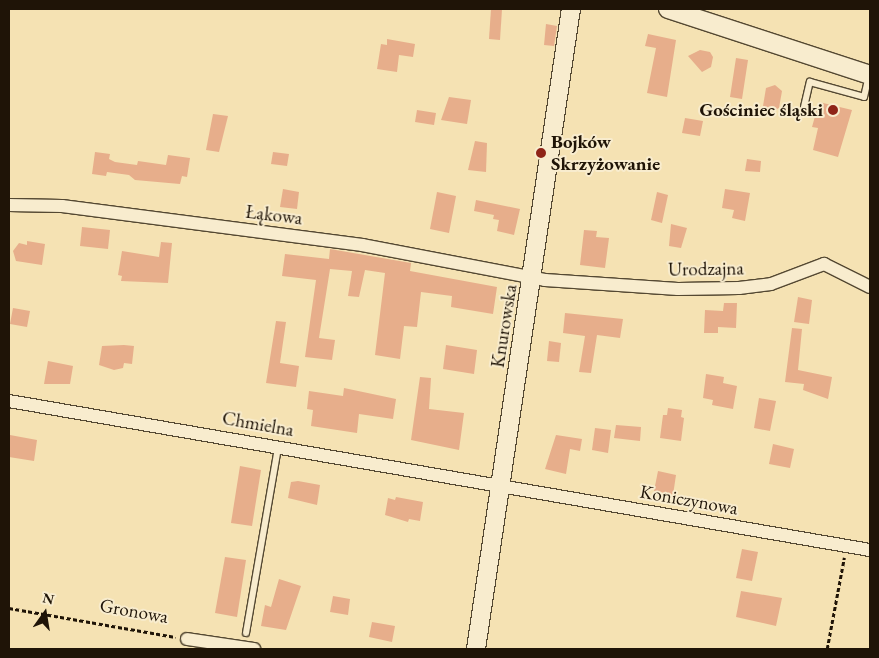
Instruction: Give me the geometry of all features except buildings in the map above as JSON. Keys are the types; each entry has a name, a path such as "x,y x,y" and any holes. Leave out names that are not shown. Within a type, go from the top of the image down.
{"street":[{"name":"Knurowska","path":"476,649 572,9"},
{"path":"668,9 870,75"},
{"name":"Łąkowa","path":"9,205 62,206 362,245 532,279"},
{"name":"Urodzajna","path":"532,279 678,289 739,288 772,284 824,264 870,287"},
{"name":"Chmielna","path":"9,401 502,484"},
{"name":"Koniczynowa","path":"502,484 870,550"},
{"name":"Gronowa","path":"187,639 254,649"}],"lane":[{"path":"804,107 810,82 867,98 870,75"},
{"path":"246,633 278,447"}],"path":[{"path":"827,649 846,546"},
{"name":"Gronowa","path":"9,608 187,639"}],"place":[{"name":"Gościniec śląski","path":"833,110"},
{"name":"Bojków Skrzyżowanie","path":"541,153"}]}
